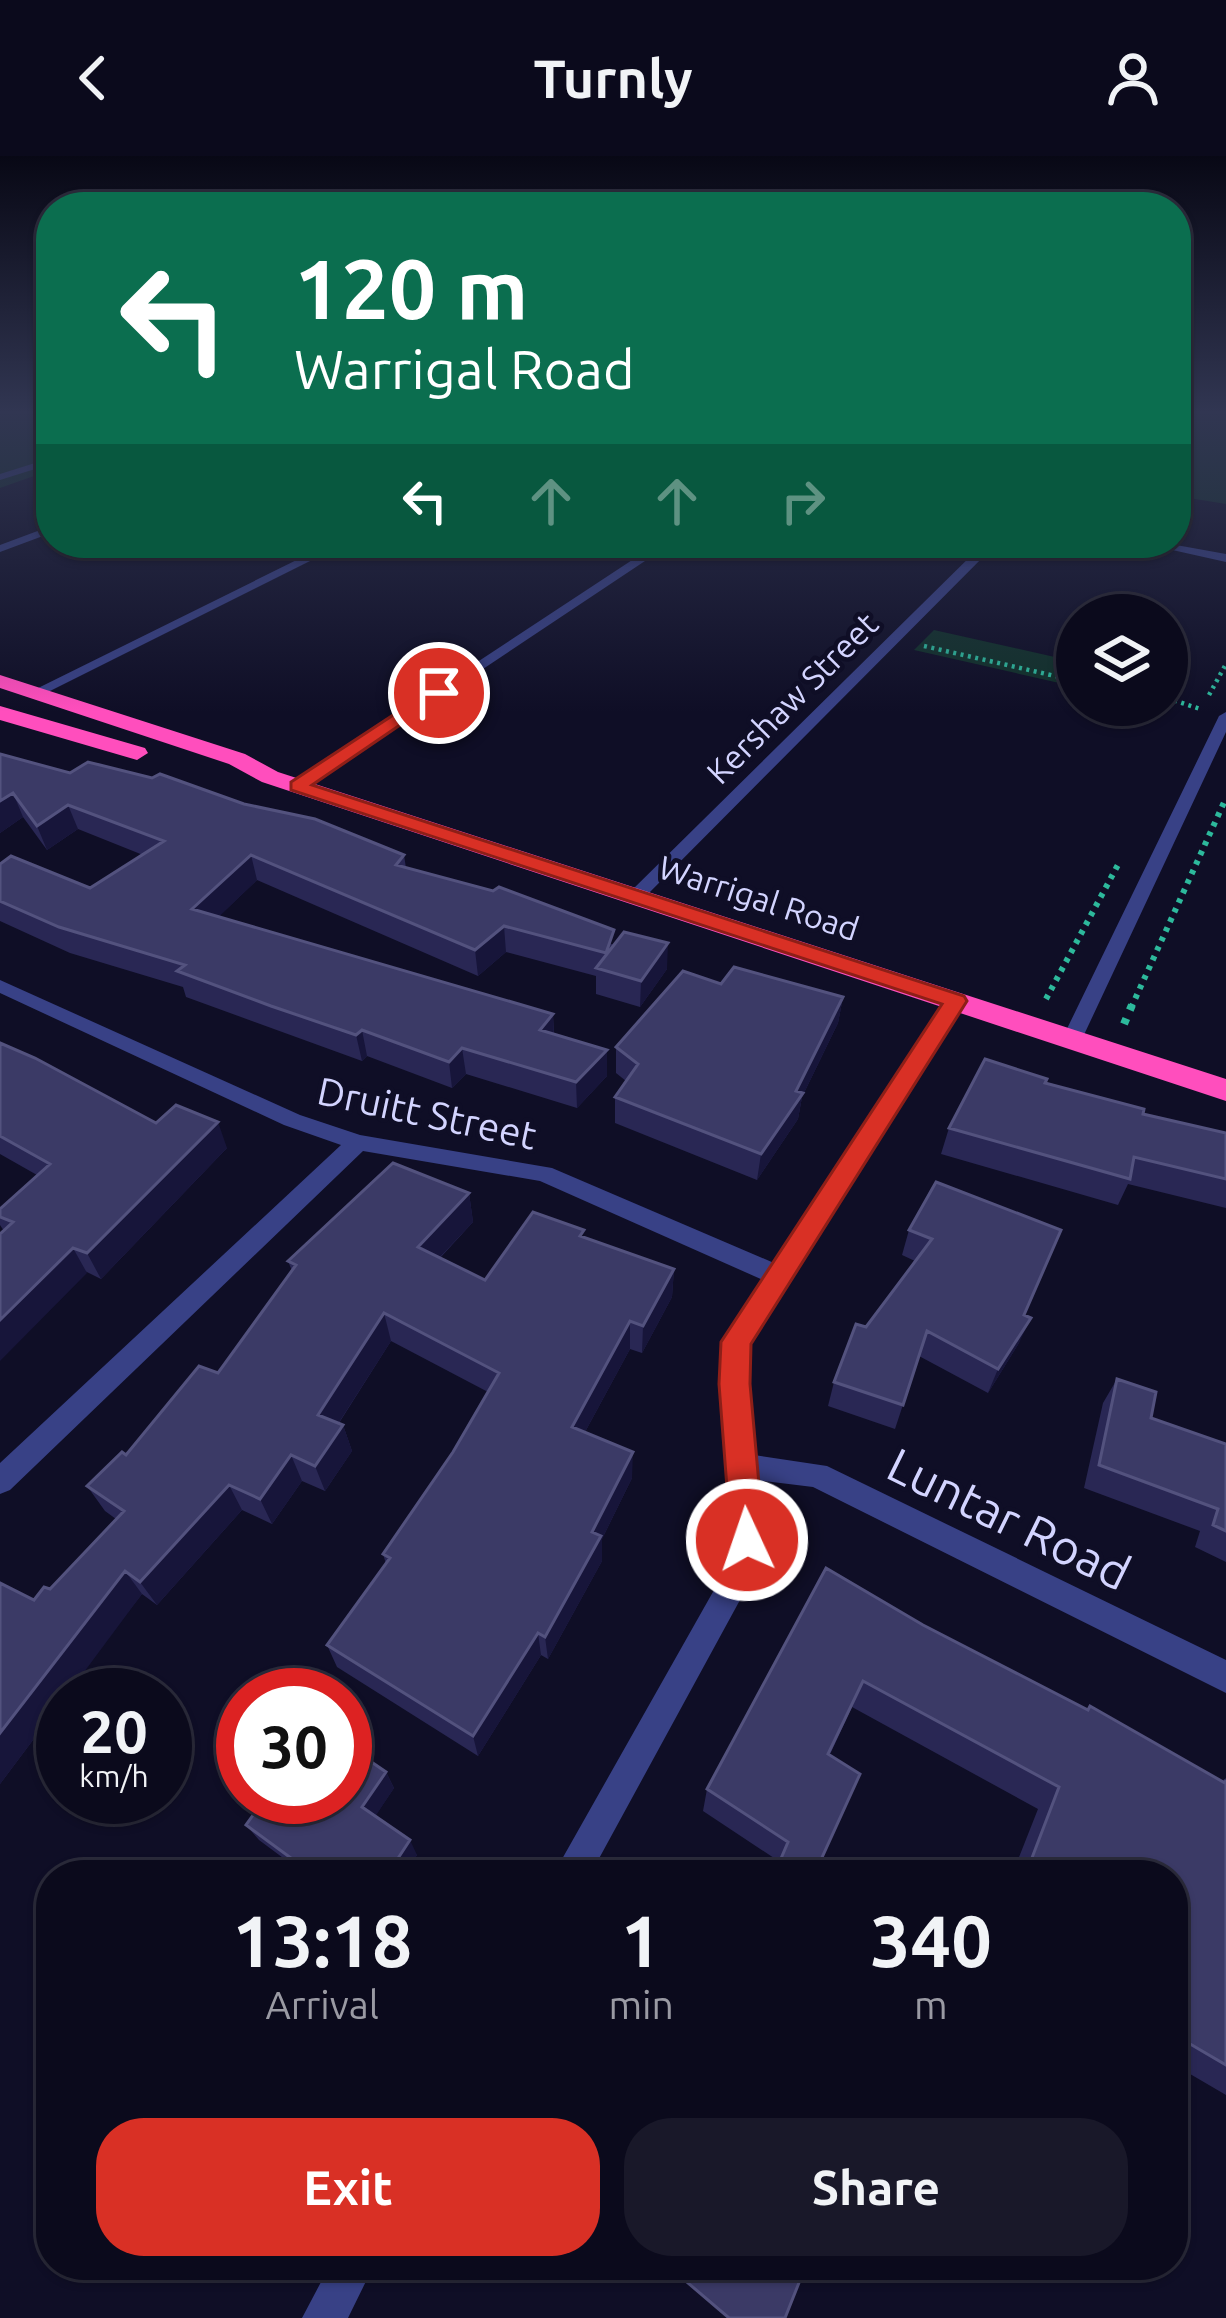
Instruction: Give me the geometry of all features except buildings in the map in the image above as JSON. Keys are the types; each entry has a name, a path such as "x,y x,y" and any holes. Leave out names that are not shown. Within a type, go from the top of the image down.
{"highway":[{"name":"Warrigal Road","path":"0,681 237,759 269,777 1226,1090"},
{"name":"Warrigal Road","path":"0,713 212,775 269,777"}],"street":[{"path":"0,549 36,535"},
{"path":"1191,551 1226,558"},
{"path":"35,693 310,558"},
{"path":"298,786 643,558"},
{"name":"Kershaw Street","path":"636,896 976,558"},
{"path":"1072,1040 1226,716"},
{"name":"Druitt Street","path":"0,986 292,1120 358,1142 544,1174 776,1275"},
{"path":"579,1860 731,1589 747,1540 734,1384 736,1342 956,1001"},
{"path":"0,1481 358,1142"},
{"name":"Luntar Road","path":"744,1466 817,1475 1226,1676"},
{"path":"323,2318 345,2280"}],"path":[{"path":"893,639 994,658 1056,677"},
{"path":"1124,1024 1226,798"}],"green space":[{"path":"934,630 1056,657 1056,682 914,650"}],"route":[{"path":"439,693 298,786 956,1001 736,1342 734,1384 747,1540"}]}
